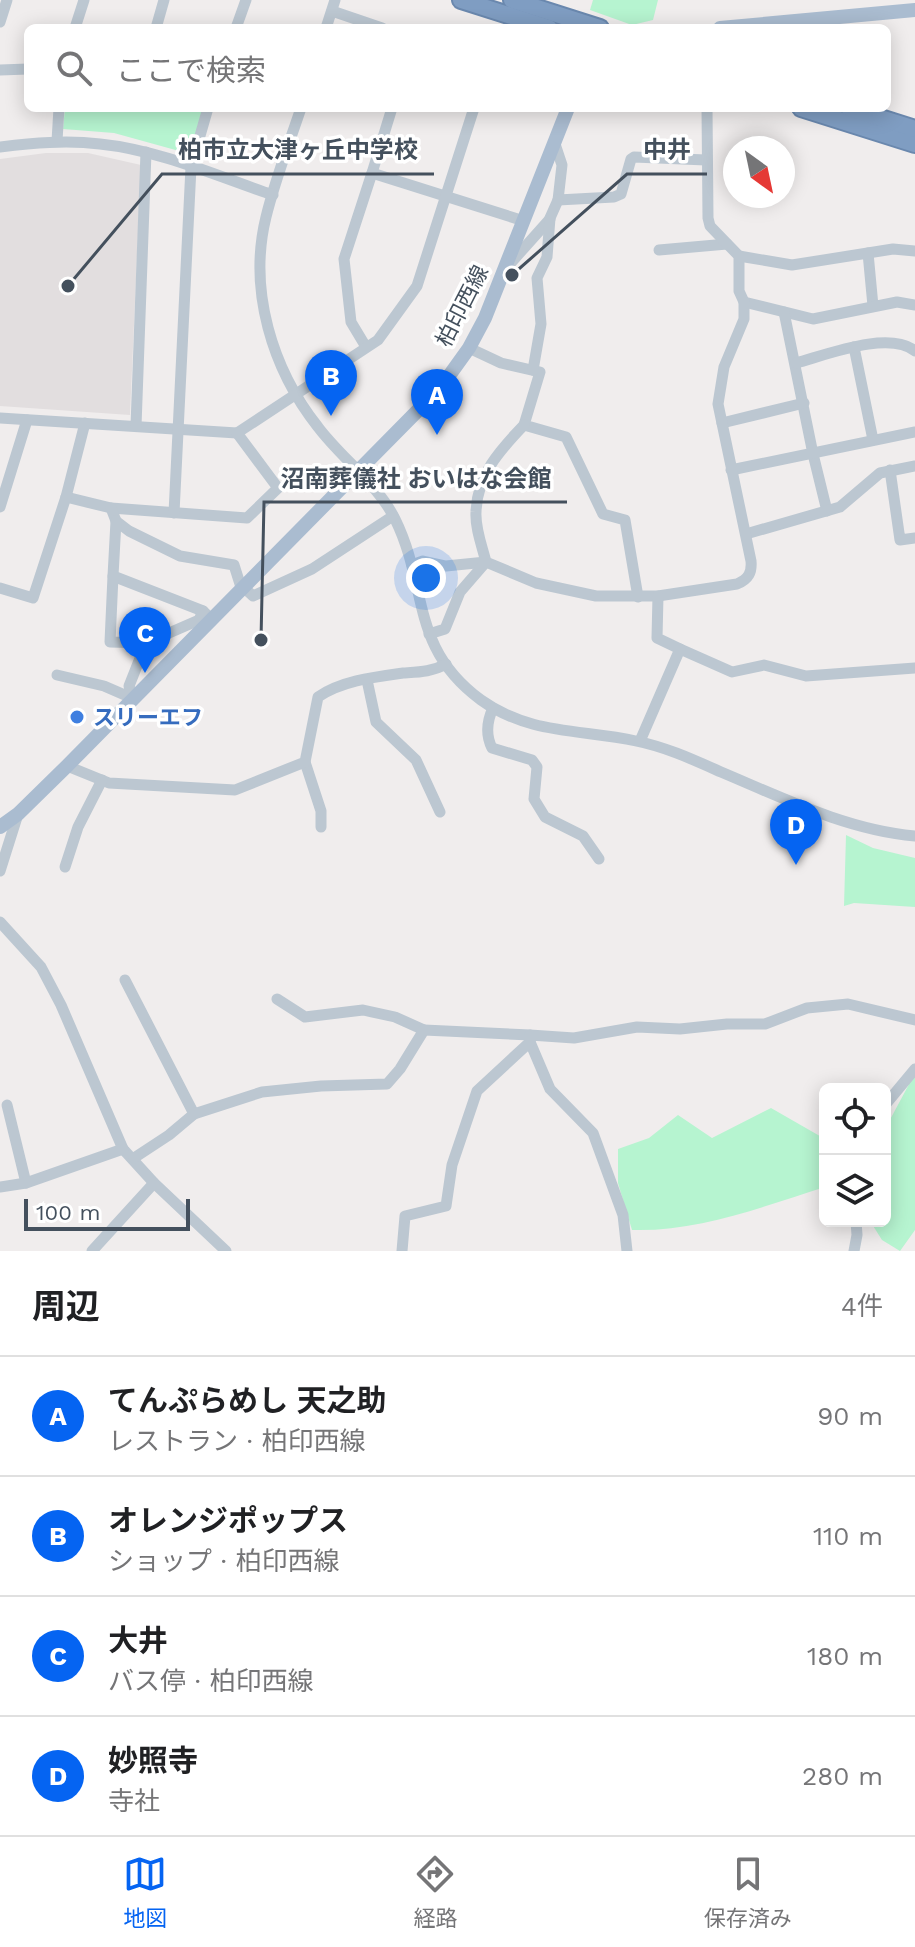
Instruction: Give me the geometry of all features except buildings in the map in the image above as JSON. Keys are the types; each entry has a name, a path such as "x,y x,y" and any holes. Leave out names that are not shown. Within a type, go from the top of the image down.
{"highway":[{"path":"461,0 536,24"},
{"path":"512,0 587,24"},
{"path":"814,112 915,144"},
{"path":"862,112 915,129"}],"main road":[{"path":"763,24 915,10"},
{"name":"柏印西線","path":"0,827 18,814 67,766 134,699 208,616 244,588 441,387 469,348 505,269 566,112"}],"street":[{"path":"0,22 7,0"},
{"path":"76,24 84,0"},
{"path":"157,24 164,0"},
{"path":"237,24 246,0"},
{"path":"334,6 373,24"},
{"path":"0,70 24,69"},
{"path":"57,141 59,112"},
{"path":"174,513 191,167 207,112"},
{"path":"300,112 266,218 262,242 263,301 277,356 295,394 322,433 383,499 393,516 412,565 418,603 429,634 446,664 470,691 493,708 523,722 547,729 640,741 680,754 857,826 915,836"},
{"path":"366,347 351,322 344,259 391,112"},
{"path":"0,418 237,433 378,340 417,286 473,112"},
{"path":"707,112 708,218 710,226 739,256 792,265 893,249 915,251"},
{"path":"0,147 57,141 101,144 146,152 273,195"},
{"path":"505,269 550,218 558,200 562,165 554,141"},
{"path":"136,426 146,152"},
{"path":"558,200 621,194 634,157 706,160"},
{"path":"372,173 524,221"},
{"path":"533,370 541,324 537,278 547,257 550,218"},
{"path":"659,250 727,244"},
{"path":"868,253 873,306"},
{"path":"412,565 423,561 446,566 486,562 561,590 596,596 658,596 745,581 751,569 746,534 718,404 724,367 742,329 744,302 739,291 739,256"},
{"path":"744,302 813,319 897,302 915,305"},
{"path":"784,312 827,511"},
{"path":"796,363 883,341 911,347 915,351"},
{"path":"854,347 873,440"},
{"path":"469,348 501,363 540,372 524,425 497,454 484,476 475,511 486,562"},
{"path":"722,423 804,403"},
{"path":"0,507 27,420"},
{"path":"0,588 33,598 66,497 85,423"},
{"path":"524,425 566,437 603,514 625,520 638,597"},
{"path":"731,470 915,432"},
{"path":"66,497 111,508 247,518 278,488 237,433"},
{"path":"746,534 840,507 880,473 915,466"},
{"path":"890,470 900,540 915,538"},
{"path":"111,508 116,521 110,642 146,643 208,616"},
{"path":"116,521 129,531 180,556 234,565 240,584 253,596 312,569 393,516"},
{"path":"429,634 445,629 460,592 486,562"},
{"path":"113,576 208,616"},
{"path":"658,596 657,638 732,672 764,665 806,676 915,668"},
{"path":"134,699 129,686 146,643"},
{"path":"640,741 680,649"},
{"path":"321,827 321,811 305,762 318,697 331,687 435,670 446,664"},
{"path":"57,675 104,686 134,699"},
{"path":"367,680 376,722 416,760 440,812"},
{"path":"493,708 488,718 487,738 492,748 532,760 537,767 534,799 545,817 583,836 599,859"},
{"path":"67,766 109,783 235,790 305,762"},
{"path":"65,867 78,827 102,780"},
{"path":"0,871 18,814"},
{"path":"0,922 41,967 61,1005 123,1149 226,1251"},
{"path":"125,980 194,1114"},
{"path":"277,999 305,1017 363,1010 395,1017 424,1030 530,1039 574,1038 637,1027 680,1029 765,1024 807,1008 848,1004 915,1020"},
{"path":"134,1158 194,1114 262,1092 387,1084 424,1030"},
{"path":"402,1251 405,1216 446,1206 452,1165 477,1091 530,1039"},
{"path":"530,1039 550,1089 593,1133 623,1215 627,1251"},
{"path":"891,1098 915,1069"},
{"path":"7,1105 26,1183"},
{"path":"0,1187 26,1183 123,1149"},
{"path":"92,1251 154,1183"},
{"path":"854,1251 856,1227"}],"shaded area":[{"path":"46,153 88,153 141,165 130,415 0,406 0,159"}],"green space":[{"path":"593,0 658,0 653,20 636,24 590,10"},
{"path":"65,112 203,112 190,154 114,133 63,129"},
{"path":"846,835 873,848 915,858 915,907 854,903 844,906"},
{"path":"915,1073 915,1230 900,1251 882,1240 874,1227 891,1227 891,1118"},
{"path":"771,1108 819,1136 819,1189 705,1223 632,1230 618,1183 618,1149 649,1138 678,1115 712,1138"}],"place":[{"name":"中井","path":"512,275"},
{"name":"柏市立大津ヶ丘中学校","path":"68,286"},
{"name":"オレンジポップス","path":"331,416"},
{"name":"てんぷらめし 天之助","path":"437,435"},
{"name":"沼南葬儀社 おいはな会館","path":"261,640"},
{"name":"大井","path":"145,673"},
{"name":"スリーエフ","path":"77,717"},
{"name":"妙照寺","path":"796,865"}]}
